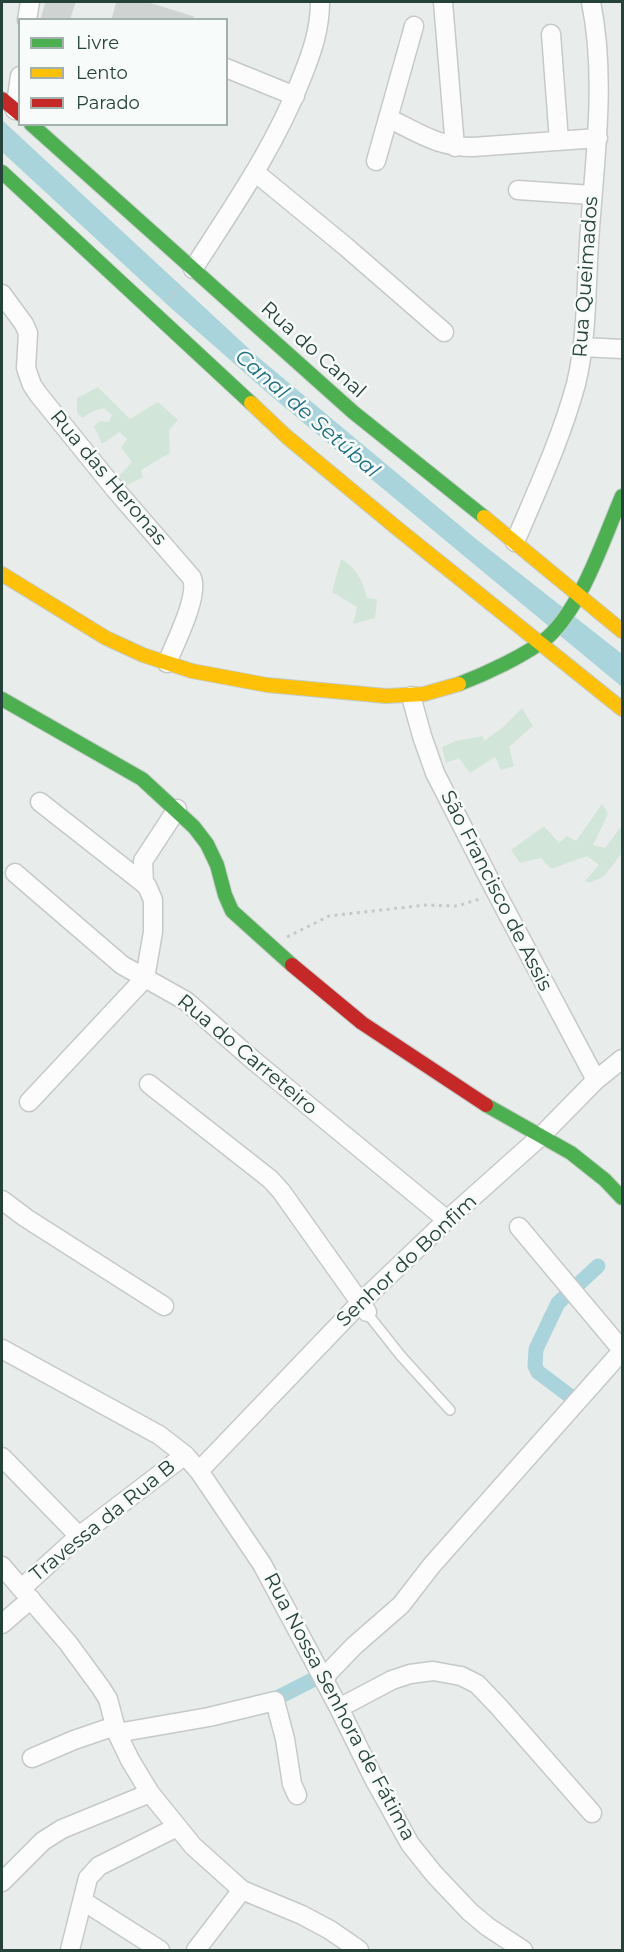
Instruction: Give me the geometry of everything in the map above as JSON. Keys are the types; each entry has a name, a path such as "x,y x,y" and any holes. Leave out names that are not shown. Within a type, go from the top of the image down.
{"street":[{"path":"27,18 30,2"},
{"path":"193,269 256,173 295,96 314,46 320,17 320,2"},
{"path":"443,2 455,147"},
{"name":"Rua Queimados","path":"515,542 563,428 576,382 582,347 598,138 599,76 591,2"},
{"path":"376,161 414,26"},
{"path":"551,34 559,141"},
{"path":"228,69 295,96"},
{"path":"12,108 18,84"},
{"path":"388,118 440,144 455,147 598,138"},
{"name":"Rua do Canal","path":"33,126 353,412 622,631"},
{"path":"2,172 287,436 622,709"},
{"path":"256,173 345,246 444,333"},
{"path":"518,190 592,195"},
{"name":"Rua das Heronas","path":"2,294 24,324 27,333 26,368 38,394 114,488 192,578 194,590 167,663"},
{"path":"582,347 622,349"},
{"path":"2,574 113,641 143,655 195,672 286,688 387,697 411,696 433,692 503,663 541,643 552,633 579,594 622,496"},
{"name":"São Francisco de Assis","path":"411,696 435,773 596,1080"},
{"path":"2,699 142,778 194,827 207,844 217,865 225,896 232,911 270,947 362,1023 482,1102 571,1153 605,1180 622,1198"},
{"path":"29,1102 145,978 153,932 154,904 147,886 40,802"},
{"path":"144,884 143,861 177,810"},
{"name":"Rua do Carreteiro","path":"15,873 117,962 186,1001 253,1060 447,1220"},
{"name":"Senhor do Bonfim","path":"199,1471 364,1308 447,1220 541,1136 596,1080 622,1059"},
{"path":"149,1084 270,1179 281,1191 364,1308"},
{"path":"2,1200 26,1218 164,1306"},
{"path":"327,1675 354,1646 387,1620 401,1605 432,1566 622,1350 519,1227"},
{"name":"Rua Nossa Senhora de Fátima","path":"2,1349 159,1435 185,1455 199,1471 262,1563 312,1659 327,1675 339,1708 374,1779 410,1844 434,1874 470,1912 523,1950"},
{"name":"Travessa da Rua B","path":"2,1624 26,1593 79,1536 185,1455"},
{"path":"2,1457 79,1536"},
{"path":"2,1566 68,1643 101,1688 111,1707 116,1729 130,1760 150,1792 193,1846 242,1890 302,1915 330,1930 359,1950"},
{"path":"339,1708 392,1680 410,1674 433,1671 461,1676 477,1684 488,1695 592,1813"},
{"path":"32,1758 74,1740 116,1729 197,1719 274,1701 285,1739 292,1784 297,1795"},
{"path":"2,1882 43,1841 62,1829 150,1792"},
{"path":"70,1950 83,1901 84,1887 91,1872 106,1862 177,1827"},
{"path":"196,1950 242,1890"},
{"path":"83,1901 160,1950"}],"lane":[{"path":"364,1308 401,1356 450,1410"}],"path":[{"path":"164,305 182,284"},
{"path":"270,947 329,916 426,905 457,906 497,894"}],"green space":[{"path":"98,387 130,419 158,402 178,420 169,430 170,453 141,470 143,477 121,488 114,481 132,462 121,447 127,439 119,432 102,444 94,426 100,421 109,422 112,415 104,408 82,418 77,412 77,398"},
{"path":"341,559 358,575 367,598 377,599 375,618 353,624 357,607 332,592"},
{"path":"522,708 533,726 509,747 514,766 501,770 495,757 470,773 459,758 446,763 442,747 456,741 483,736 484,741 502,728"},
{"path":"602,804 608,814 593,845 605,848 620,828 622,829 622,853 604,876 590,883 585,881 599,865 587,856 551,869 541,858 520,863 511,850 544,826 559,843 567,836 576,841"}],"water":[{"name":"Canal de Setúbal","path":"2,120 259,358 476,539 622,654 622,687 270,395 172,309 2,152"}],"building":[{"path":"46,2 75,2 70,18 42,18"},
{"path":"117,2 145,2 193,17 193,18 113,18"}],"waterway":[{"path":"567,1413 573,1405 570,1396 538,1372 535,1366 536,1349 558,1303 598,1266"},
{"path":"262,1702 277,1698 330,1671"}],"traffic: fast":[{"path":"33,126 353,412 484,517"},
{"path":"2,172 251,403"},
{"path":"459,684 529,651 548,637 560,624 582,590 622,496"},
{"path":"2,699 142,779 194,827 207,844 217,865 232,911 292,965"},
{"path":"486,1105 571,1153 605,1180 622,1198"}],"traffic: slow":[{"path":"251,403 287,437 398,529 622,709"},
{"path":"484,517 622,631"},
{"path":"2,574 106,638 143,655 192,671 267,685 386,696 424,694 459,684"}],"traffic: jam":[{"path":"2,99 18,112"},
{"path":"292,965 362,1023 486,1105"}]}
